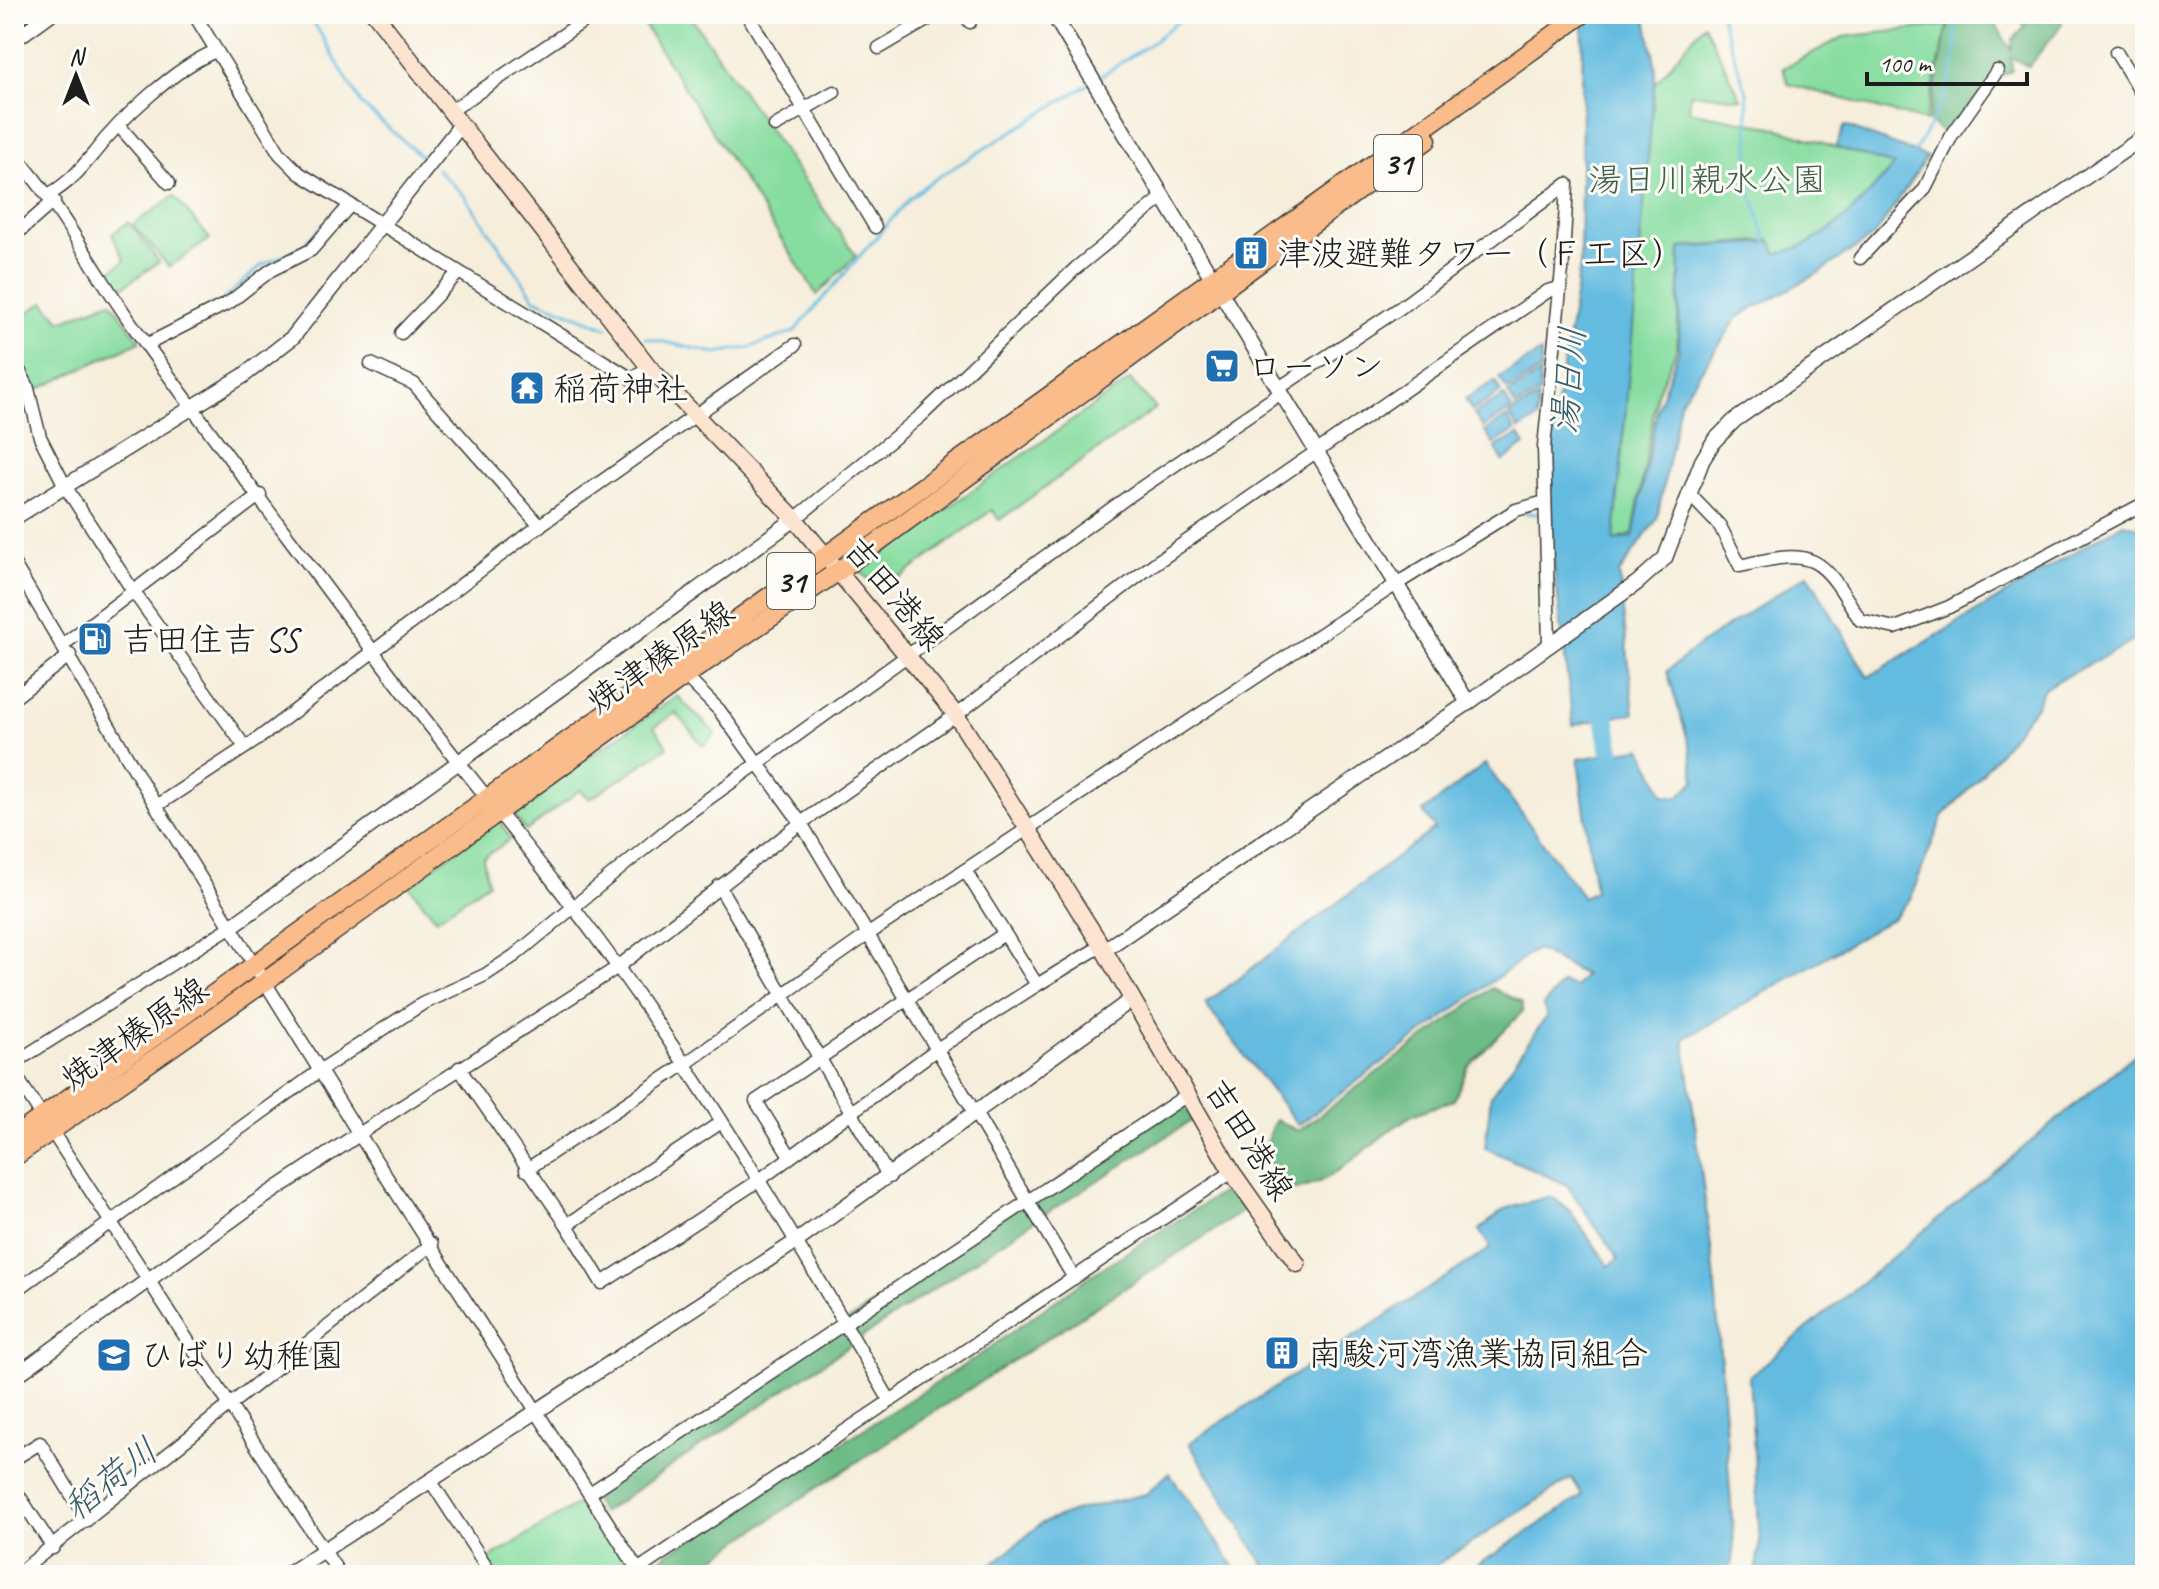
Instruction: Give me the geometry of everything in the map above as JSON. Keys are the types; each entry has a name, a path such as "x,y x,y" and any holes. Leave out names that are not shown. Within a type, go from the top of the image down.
{"main road":[{"name":"吉田港線","path":"375,14 649,367 795,519 956,715 1103,948 1232,1172 1297,1264"},
{"name":"焼津榛原線","path":"14,1157 45,1124 261,973 825,557 1217,284 1391,169 1583,14"},
{"name":"焼津榛原線","path":"493,803 837,572 1217,284"},
{"name":"焼津榛原線","path":"14,1137 45,1124"}],"street":[{"path":"14,40 50,14"},
{"path":"194,14 280,154 299,173 632,379 649,367"},
{"path":"14,518 243,376 293,337 381,225 454,119 594,14"},
{"path":"747,14 875,227"},
{"path":"879,48 937,14"},
{"path":"1053,14 1468,703"},
{"path":"14,236 73,181 93,153 120,127 197,58 216,51"},
{"path":"2116,52 2145,99"},
{"path":"1860,258 1924,190 1952,135 1997,71"},
{"path":"775,126 834,92"},
{"path":"120,127 169,183"},
{"path":"459,1068 526,1170 567,1225 602,1283 758,1181 937,1049 1037,985 1103,948 1468,703 1637,583 1665,558 1702,461 1714,441 1735,420 2145,136"},
{"path":"14,154 52,198 146,345 192,408 260,495 375,653 618,967 685,1064 797,1241 890,1401"},
{"path":"14,1292 322,1069 422,1004 485,975 575,908 679,820 1132,494 1400,308 1567,184 1544,447 1551,643"},
{"path":"14,1063 232,926 795,519 922,415 1076,268 1162,198"},
{"path":"146,345 230,302 271,270 311,250 350,205"},
{"path":"401,333 458,273"},
{"path":"14,1377 255,1203 618,967 801,823 956,715 1154,564 1548,291 1560,288"},
{"path":"156,806 245,747 375,653 540,526 795,345"},
{"path":"14,361 27,385 40,437 65,486 133,591 245,747"},
{"path":"371,364 414,384 540,526"},
{"path":"14,698 133,591 260,495"},
{"path":"1690,495 1720,526 1740,566 1787,554 1828,568 1860,620 1895,628 1949,607 2145,503"},
{"path":"526,1170 685,1064 867,935 1398,583 1516,510 1545,502"},
{"path":"14,564 67,649 156,806 322,1069 359,1134 590,1493 634,1572 1232,1172"},
{"path":"685,676 719,710 801,823 1074,1278"},
{"path":"966,872 1037,985"},
{"path":"719,886 889,1177"},
{"path":"790,1156 756,1101 1004,934"},
{"path":"286,1575 797,1241 976,1115 1131,1000"},
{"path":"14,1073 340,1575"},
{"path":"590,1493 1187,1095"},
{"path":"567,1225 720,1123"},
{"path":"16,1574 53,1548 432,1244"},
{"path":"14,1459 40,1443 87,1520"},
{"path":"430,1480 492,1575"},
{"path":"14,1488 53,1548"}],"green space":[{"path":"637,14 689,14 856,256 817,295"},
{"path":"1961,14 1990,14 2011,50 2013,39 2025,27 2018,14 2057,14 2062,24 2029,67 2011,57 2012,71 1991,80 1945,134 1928,121 1948,25"},
{"name":"湯日川親水公園","path":"1704,24 1741,99 1691,93 1689,111 1772,127 1894,165 1843,221 1827,234 1794,252 1777,255 1770,240 1680,248 1677,348 1657,394 1633,534 1613,541 1649,91"},
{"path":"1948,25 1925,121 1788,84 1783,68 1843,37"},
{"path":"174,196 210,239 169,267 133,225"},
{"path":"129,222 159,262 118,290 107,273 125,261 112,234"},
{"path":"111,301 140,341 35,391 14,346 14,321 44,302 61,321"},
{"path":"1130,380 1156,408 999,520 992,510 900,578 885,569 869,580 859,570"},
{"path":"677,696 716,734 703,746 676,713 654,727 668,747 590,799 580,790 526,831 511,811"},
{"path":"499,820 511,839 483,858 488,883 436,919 408,885"},
{"path":"1492,988 1522,1003 1523,1011 1468,1067 1454,1100 1413,1115 1315,1184 1297,1189 1280,1188 1272,1172 1267,1146 1276,1120 1298,1131"},
{"path":"1187,1095 1199,1116 1031,1223 602,1513 590,1493"},
{"path":"1232,1186 1245,1210 800,1499 690,1575 634,1575 977,1357 1091,1275"},
{"path":"587,1498 630,1569 620,1575 498,1575 487,1560"}],"water":[{"path":"1583,14 1645,14 1656,68 1614,541 1633,537 1658,406 1679,350 1680,248 1772,242 1777,254 1812,241 1843,220 1894,165 1835,147 1845,126 1927,157 1875,235 1817,274 1738,317 1680,402 1657,519 1619,573 1634,713 1573,725 1544,481 1580,266"},
{"path":"1541,352 1541,370 1507,390 1499,377"},
{"path":"1540,374 1540,393 1516,407 1508,393"},
{"path":"1495,381 1501,392 1472,411 1465,399"},
{"path":"1504,396 1512,409 1483,428 1474,414"},
{"path":"1538,398 1537,419 1519,430 1509,414"},
{"path":"1507,417 1515,431 1493,444 1485,432"},
{"path":"1519,435 1525,445 1503,461 1495,447"},
{"path":"2123,523 2145,529 2145,635 2044,688 2036,706 1978,779 1943,816 1910,899 1892,919 1684,1039 1714,1270 1734,1545 1730,1575 1463,1575 1582,1496 1572,1478 1421,1575 1270,1575 1189,1443 1491,1248 1479,1230 1505,1209 1551,1196 1570,1211 1609,1266 1618,1259 1567,1185 1485,1148 1491,1095 1547,1016 1543,1006 1562,983 1575,987 1585,975 1536,949 1298,1125 1205,1004 1435,828 1423,812 1485,764 1583,897 1595,891 1578,759 1642,748 1664,795 1678,797 1695,781 1690,747 1667,671 1702,643 1808,574 1868,677"},
{"path":"2145,1046 2145,1575 1755,1575 1760,1541 1749,1377"},
{"path":"1169,1473 1240,1575 980,1575 1042,1523 1077,1510 1146,1494"}],"waterway":[{"path":"1099,77 1150,44 1187,14"},
{"path":"1720,14 1747,93 1751,193 1767,243"},
{"path":"1914,153 1941,103 1953,68 1956,32 1952,14"},
{"path":"313,21 362,105 422,157"},
{"path":"646,338 715,353 748,348 794,332 910,198 927,184 1089,84"},
{"path":"437,169 465,196 535,299 607,328"},
{"path":"225,298 262,265 302,247 332,216"},
{"name":"稻荷川","path":"1525,513 1539,514"},
{"name":"湯日川","path":"1601,692 1611,753"},
{"name":"稻荷川","path":"166,1463 224,1418"},
{"name":"稻荷川","path":"26,1575 35,1567"}],"place":[{"name":"津波避難タワー（Ｆ工区）","path":"1251,253"},
{"name":"ローソン","path":"1222,366"},
{"name":"稲荷神社","path":"527,388"},
{"name":"吉田住吉 SS","path":"95,639"},
{"name":"南駿河湾漁業協同組合","path":"1282,1353"},
{"name":"ひばり幼稚園","path":"114,1355"}]}
